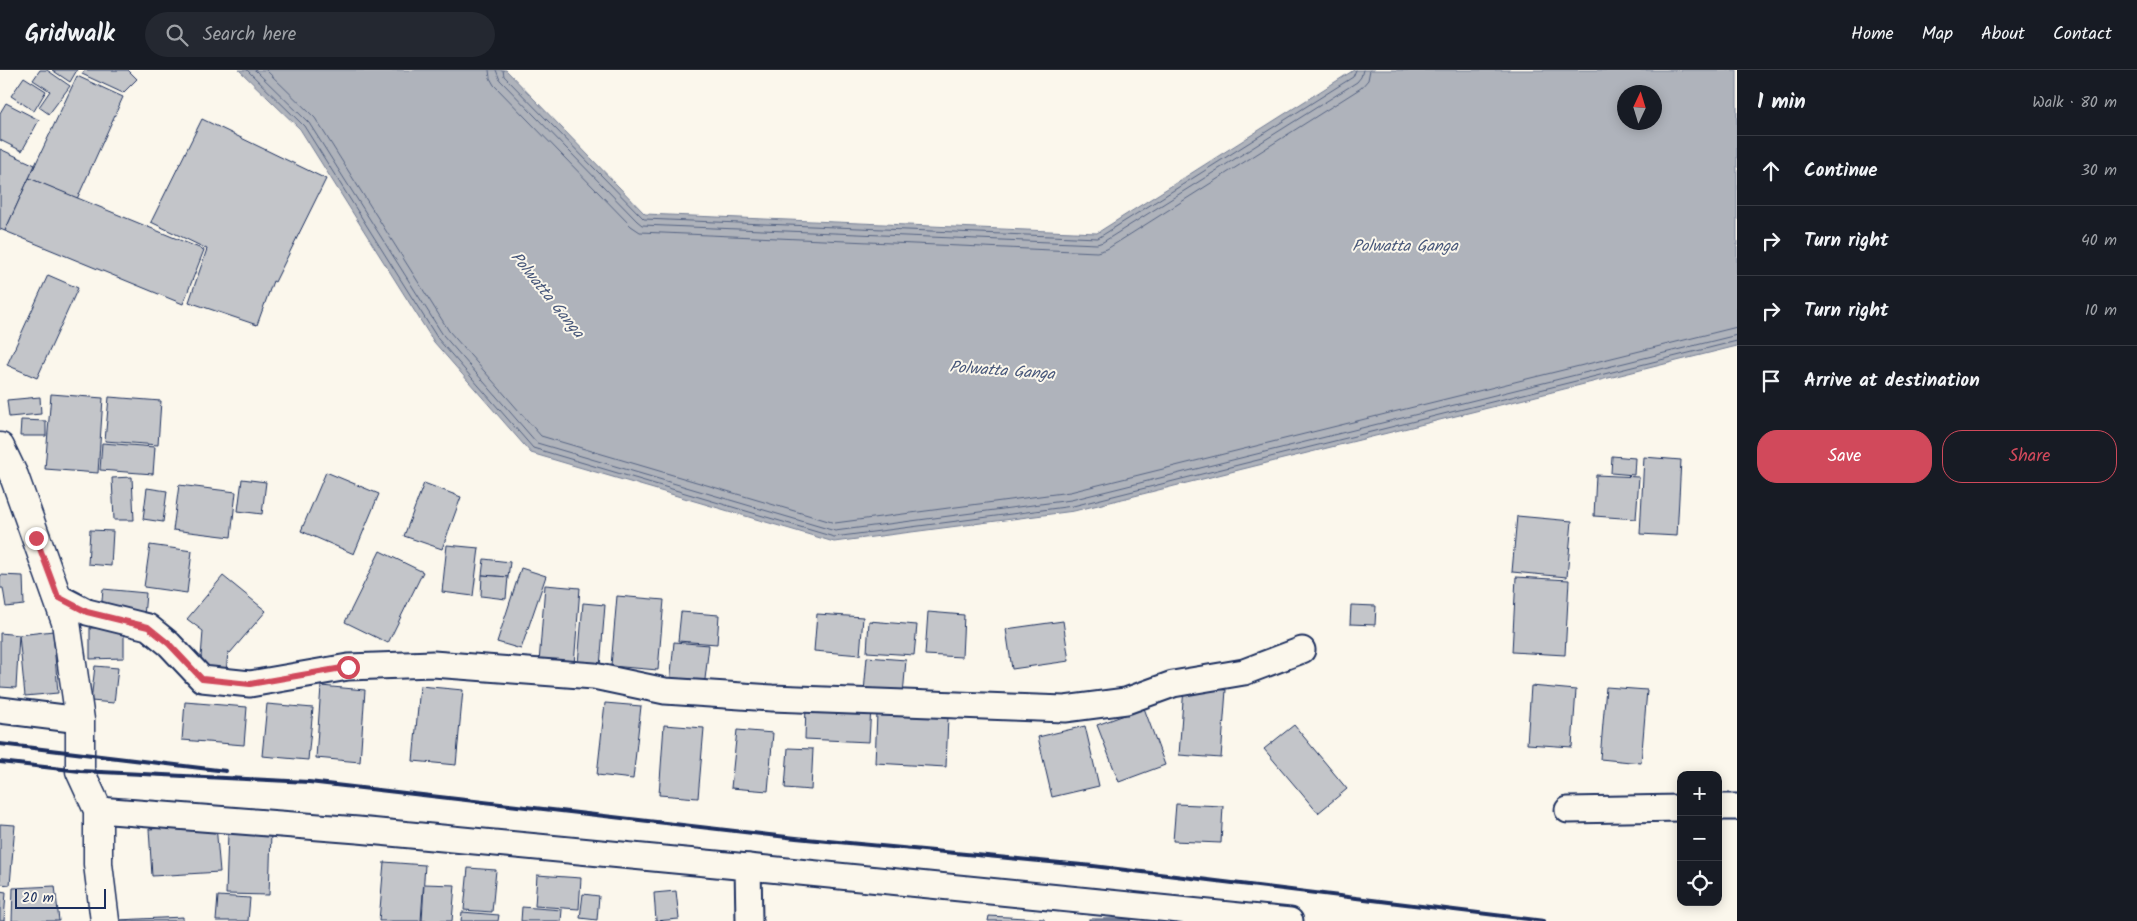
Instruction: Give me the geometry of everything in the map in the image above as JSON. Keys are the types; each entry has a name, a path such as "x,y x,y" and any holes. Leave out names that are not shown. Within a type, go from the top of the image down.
{"main road":[{"path":"0,447 14,476 66,622 80,720 80,771 98,810 98,864 105,921"}],"street":[{"path":"58,597 87,612 148,627 169,644 202,679 250,684 348,667 433,664 594,676 675,692 772,698 1065,709 1126,701 1173,684 1244,672 1302,650"},
{"path":"0,710 80,720"},
{"path":"1722,807 1737,807"},
{"path":"1568,810 1677,808"},
{"path":"98,810 358,830 1290,921"},
{"path":"748,867 749,921"}],"water":[{"name":"Polwatta Ganga","path":"239,70 506,70 645,214 1097,233 1354,70 1737,70 1737,346 1074,511 834,542 531,453 434,342 300,129"}],"building":[{"path":"40,70 47,70 70,86 49,114 39,107 50,91 33,80"},
{"path":"52,70 77,70 70,82"},
{"path":"85,70 128,70 137,79 123,93 82,74"},
{"path":"77,76 123,97 77,199 29,178"},
{"path":"24,77 46,91 34,111 11,96"},
{"path":"6,103 39,120 22,151 0,140 0,113"},
{"path":"202,119 326,179 275,282 273,281 257,325 189,302 207,249 151,222"},
{"path":"0,149 35,165 5,231 0,229"},
{"path":"29,178 204,250 183,304 5,231"},
{"path":"48,275 78,288 37,378 7,365"},
{"path":"51,394 103,398 98,473 45,469"},
{"path":"40,397 41,414 9,417 7,400"},
{"path":"109,397 161,401 158,445 105,441"},
{"path":"21,420 46,421 46,436 20,436"},
{"path":"102,443 155,447 153,474 100,470"},
{"path":"1612,456 1635,458 1634,475 1611,473"},
{"path":"1644,457 1681,460 1677,536 1640,534"},
{"path":"326,472 379,494 354,554 301,531"},
{"path":"1596,475 1639,477 1636,519 1594,516"},
{"path":"132,477 134,520 114,520 112,478"},
{"path":"242,479 266,482 262,514 238,511"},
{"path":"424,483 461,497 442,549 404,536"},
{"path":"179,485 236,492 231,537 173,530"},
{"path":"147,488 167,491 163,522 143,519"},
{"path":"1517,516 1572,521 1567,577 1512,572"},
{"path":"90,530 113,531 111,566 88,564"},
{"path":"150,545 192,551 187,593 144,587"},
{"path":"447,545 479,548 473,596 442,592"},
{"path":"380,551 423,572 388,643 345,622"},
{"path":"484,559 510,562 508,577 482,575"},
{"path":"521,568 546,576 521,649 497,642"},
{"path":"0,575 23,576 24,605 6,607 3,588 0,588"},
{"path":"482,575 508,577 506,599 481,596"},
{"path":"223,576 266,611 230,653 228,652 226,673 200,671 203,631 187,619"},
{"path":"1516,577 1569,580 1565,655 1512,652"},
{"path":"545,585 580,588 574,665 539,663"},
{"path":"103,589 146,593 144,617 101,613"},
{"path":"617,596 664,600 658,670 611,666"},
{"path":"583,603 605,605 600,667 578,664"},
{"path":"1351,605 1376,606 1375,625 1350,624"},
{"path":"681,612 719,615 717,644 678,641"},
{"path":"928,612 964,615 962,657 925,655"},
{"path":"817,614 863,617 860,655 814,651"},
{"path":"869,621 917,625 914,655 867,652"},
{"path":"1063,621 1069,661 1012,669 1006,629"},
{"path":"124,627 124,658 90,659 90,628"},
{"path":"53,631 58,693 25,696 19,635"},
{"path":"0,633 19,635 16,688 0,687"},
{"path":"674,642 709,645 704,688 670,684"},
{"path":"867,657 906,660 903,695 864,692"},
{"path":"95,666 118,668 114,703 91,701"},
{"path":"321,686 365,690 360,762 316,758"},
{"path":"420,686 463,690 456,765 413,761"},
{"path":"1531,686 1576,690 1572,747 1527,744"},
{"path":"1184,687 1226,690 1221,758 1179,755"},
{"path":"1606,687 1647,690 1641,763 1600,759"},
{"path":"185,702 247,707 244,745 182,740"},
{"path":"605,703 641,706 633,779 597,775"},
{"path":"267,704 313,708 308,760 262,756"},
{"path":"806,704 871,707 869,742 805,739"},
{"path":"1144,708 1165,765 1119,782 1097,725"},
{"path":"877,713 948,716 946,767 875,763"},
{"path":"664,725 704,728 698,798 659,795"},
{"path":"1294,725 1347,789 1318,813 1264,749"},
{"path":"1085,726 1099,786 1052,797 1038,737"},
{"path":"737,730 773,733 768,791 731,788"},
{"path":"788,748 813,749 811,790 785,788"},
{"path":"1176,804 1223,806 1221,843 1173,841"},
{"path":"0,824 15,825 10,885 0,884"},
{"path":"216,825 220,872 152,876 149,829"},
{"path":"228,832 271,833 269,895 226,894"},
{"path":"384,862 425,865 421,921 379,921"},
{"path":"468,868 496,870 492,912 464,910"},
{"path":"537,875 581,878 579,909 535,906"},
{"path":"424,884 455,885 452,921 422,921"},
{"path":"55,886 59,921 12,921 13,888"},
{"path":"0,891 6,892 4,921 0,921"},
{"path":"676,891 679,919 656,921 654,893"},
{"path":"583,894 599,896 597,920 580,918"},
{"path":"218,896 250,898 248,921 216,921"},
{"path":"522,907 562,910 561,921 521,921"},
{"path":"462,912 499,915 498,921 461,921"},
{"path":"989,916 1044,919 1044,921 988,921"},
{"path":"183,917 183,921 117,921 117,920"},
{"path":"1089,919 1131,919 1131,921 1089,921"}],"railway":[{"path":"0,744 226,771"},
{"path":"0,762 80,771 309,782 796,838 1093,866 1544,921"}],"route":[{"path":"36,538 58,597 87,612 148,627 169,644 202,679 250,684 348,667"}]}
